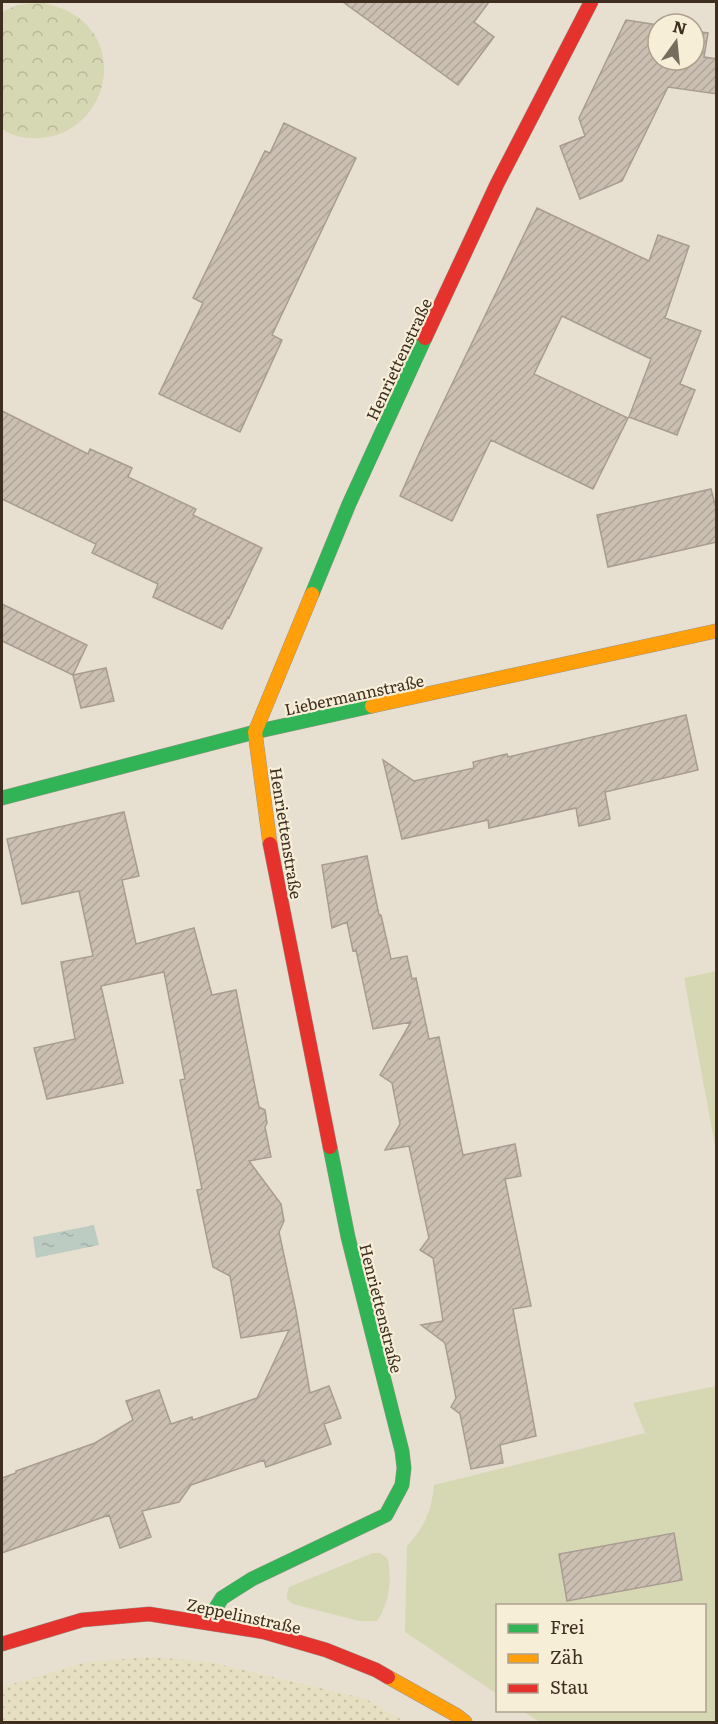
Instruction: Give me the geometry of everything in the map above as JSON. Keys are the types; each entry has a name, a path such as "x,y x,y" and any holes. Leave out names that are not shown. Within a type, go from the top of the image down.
{"street":[{"name":"Henriettenstraße","path":"207,1622 222,1598 252,1579 386,1515 402,1485 404,1468 402,1450 348,1237 269,837 255,732 349,504 388,419 497,184 591,2"},
{"name":"Liebermannstraße","path":"2,798 255,732 717,631"},
{"name":"Zeppelinstraße","path":"2,1644 82,1620 148,1614 207,1622 264,1632 326,1650 376,1670 465,1722"}],"shaded area":[{"path":"150,1657 210,1662 366,1699 405,1722 2,1722 2,1687 87,1662"}],"green space":[{"path":"41,2 61,8 79,18 94,34 102,52 104,71 101,90 92,108 79,122 62,133 41,138 26,138 2,129 2,12 17,5"},
{"path":"716,971 716,1151 684,978"},
{"path":"716,1386 716,1722 540,1722 524,1712 706,1712 706,1604 496,1604 496,1693 405,1632 407,1546 426,1518 434,1485 645,1433 633,1403"},
{"path":"373,1553 380,1553 387,1558 390,1573 387,1599 377,1621 359,1621 293,1604 287,1599 289,1587"}],"water":[{"path":"94,1225 99,1245 36,1258 33,1237"}],"building":[{"path":"343,2 489,2 474,22 494,37 458,85"},
{"path":"626,20 646,23 646,72 706,72 706,57 717,59 717,94 668,87 622,181 580,199 560,146 585,136 579,118"},
{"path":"284,123 356,158 272,335 282,340 240,432 159,394 203,303 193,298 265,151 270,153"},
{"path":"537,208 649,261 658,235 689,246 665,318 701,331 680,384 695,390 677,435 629,417 651,359 562,316 534,374 628,418 593,489 491,440 452,521 400,496"},
{"path":"2,411 88,454 90,449 132,468 128,477 196,509 193,515 262,548 222,629 153,597 158,584 92,553 96,544 2,499"},
{"path":"711,489 717,512 717,542 608,567 597,515"},
{"path":"2,604 87,645 73,675 2,641"},
{"path":"106,668 114,701 81,708 73,675"},
{"path":"686,715 698,770 605,792 610,819 579,826 576,808 489,828 488,820 402,839 383,760 414,781 474,768 473,762 507,754 508,757"},
{"path":"124,812 139,876 122,880 136,944 194,928 212,995 236,990 259,1107 265,1110 267,1123 265,1127 271,1157 249,1161 281,1204 284,1221 279,1232 310,1393 329,1386 341,1418 324,1424 331,1444 266,1467 264,1460 191,1485 179,1502 142,1511 151,1537 120,1548 109,1515 2,1553 2,1478 95,1443 133,1420 126,1401 159,1390 171,1424 192,1417 193,1420 257,1398 289,1330 241,1338 230,1276 213,1267 197,1190 202,1189 180,1080 185,1079 164,972 101,986 123,1083 47,1099 34,1048 75,1039 61,962 93,956 79,891 22,904 7,839"},
{"path":"367,856 391,959 407,956 412,979 416,978 429,1039 439,1037 463,1155 515,1144 521,1176 505,1179 531,1306 513,1309 536,1436 500,1445 503,1463 471,1469 460,1414 451,1407 456,1398 445,1343 421,1325 443,1321 433,1258 420,1250 429,1238 409,1146 385,1150 400,1124 392,1083 380,1075 411,1022 373,1029 356,950 353,951 347,922 332,928 322,865"},
{"path":"674,1533 682,1580 567,1601 559,1554"}],"traffic: fast":[{"path":"312,594 349,504 425,338"},
{"path":"2,798 255,732 372,706"},
{"path":"207,1622 222,1598 252,1579 386,1515 402,1485 404,1468 402,1451 348,1237 330,1147"}],"traffic: slow":[{"path":"270,844 255,732 312,594"},
{"path":"372,706 716,631"},
{"path":"388,1677 465,1722"}],"traffic: jam":[{"path":"425,338 497,184 591,2"},
{"path":"270,844 330,1147"},
{"path":"2,1644 82,1620 149,1614 264,1632 326,1650 388,1677"}]}
